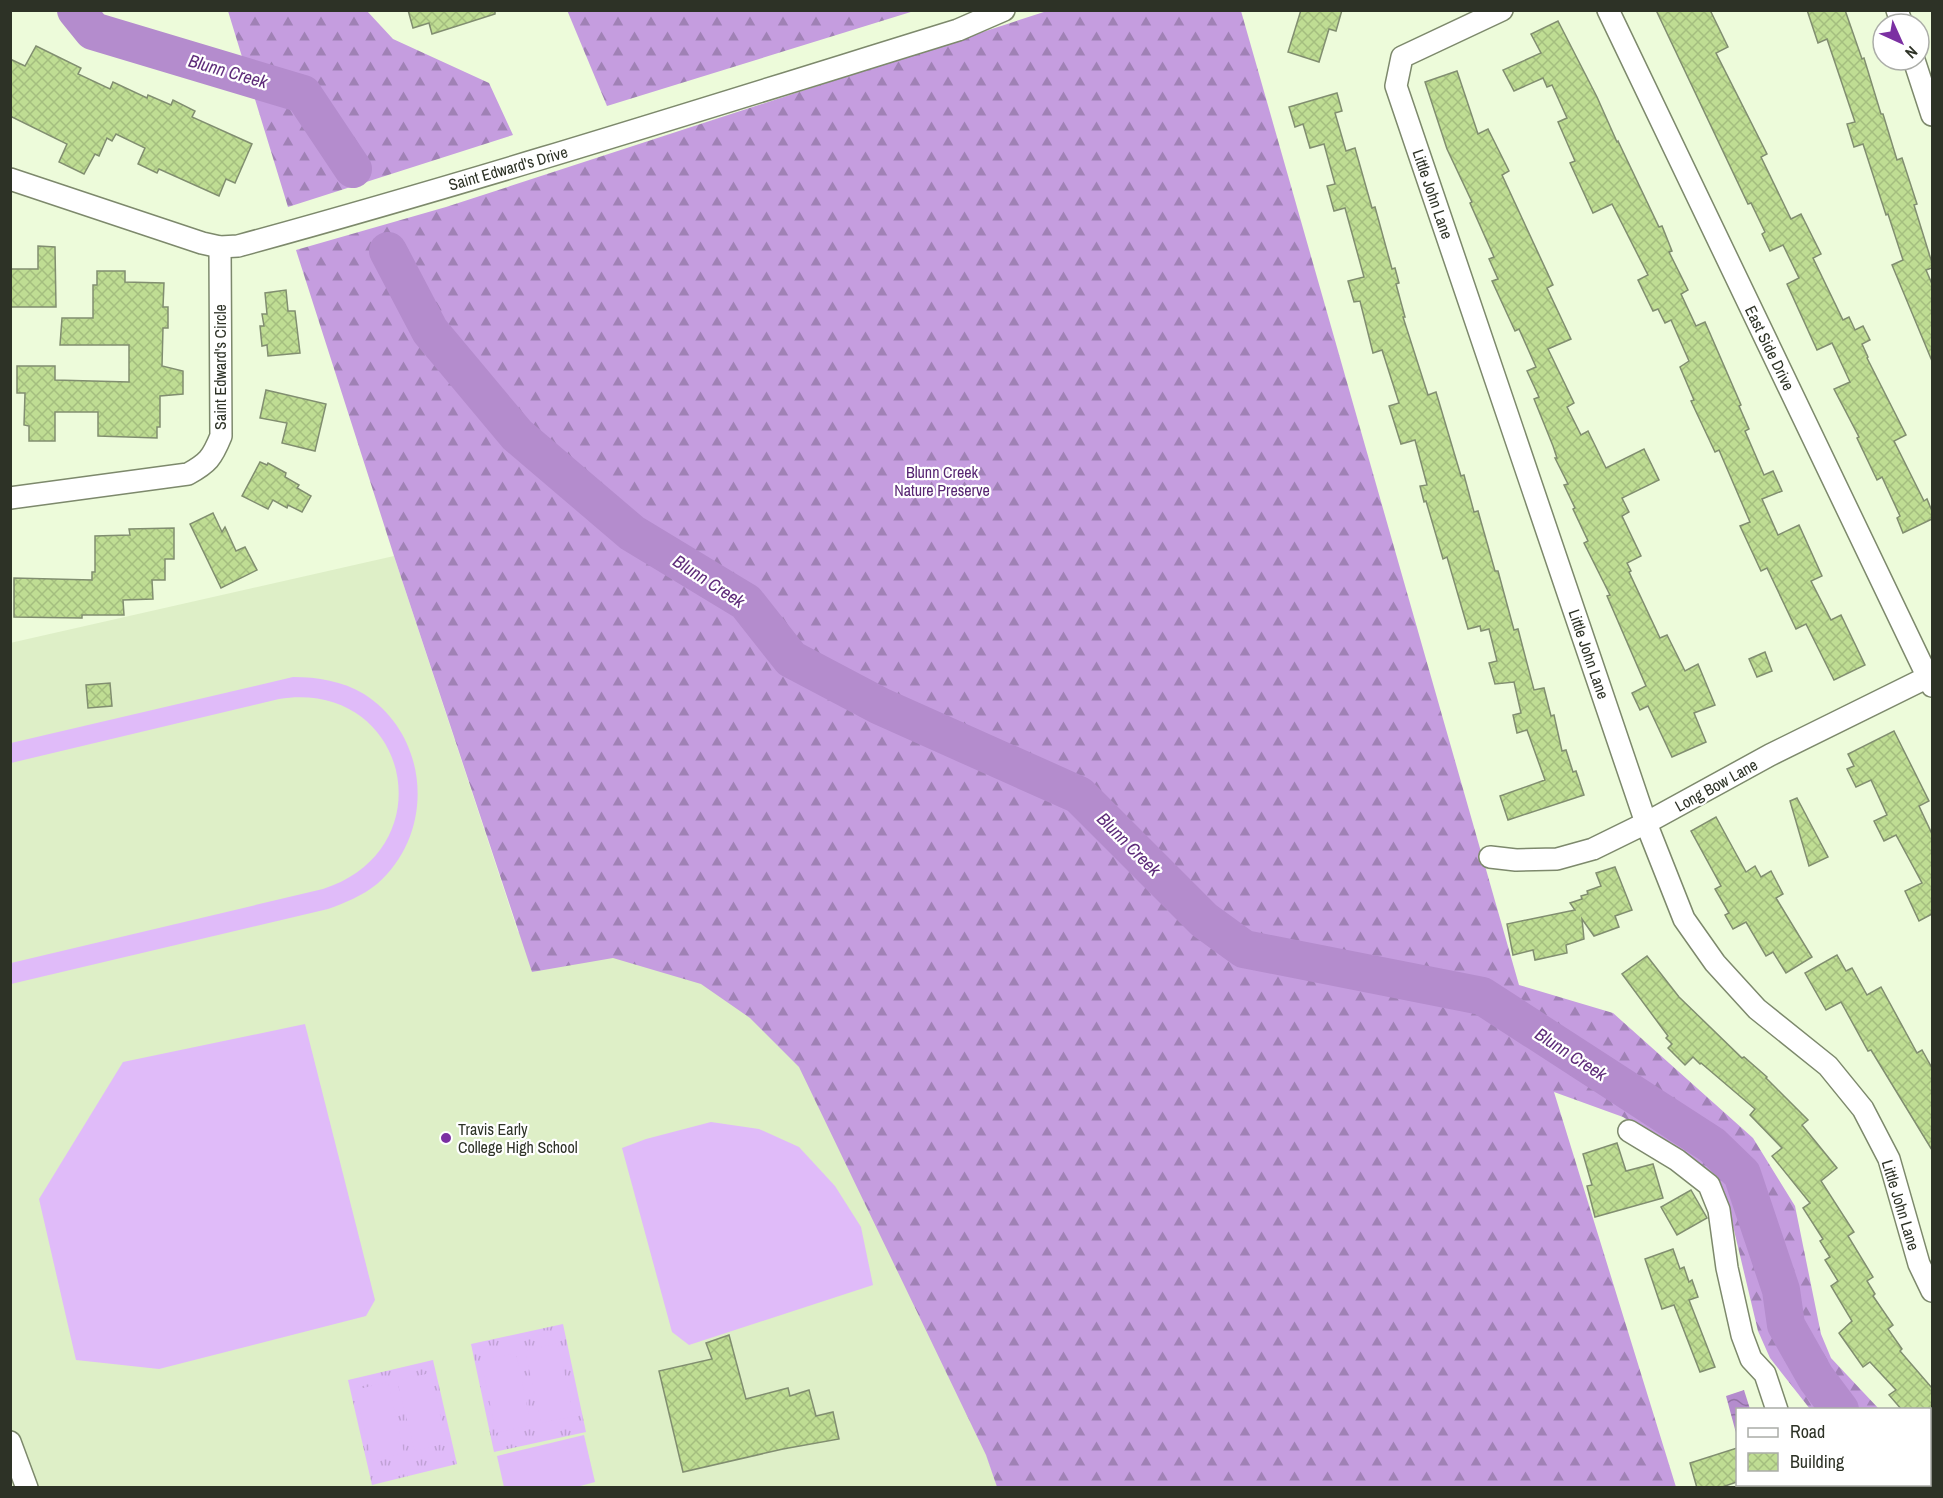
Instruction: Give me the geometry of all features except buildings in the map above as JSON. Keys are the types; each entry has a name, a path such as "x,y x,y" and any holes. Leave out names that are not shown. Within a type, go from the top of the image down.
{"street":[{"name":"Saint Edward's Drive","path":"10,178 202,243 220,247 238,246 349,216 554,155 958,30 1004,10"},
{"name":"Little John Lane","path":"1502,10 1402,57 1396,86 1646,823 1684,919 1715,963 1757,1009 1828,1066 1863,1109 1889,1159 1919,1264 1932,1292"},
{"name":"East Side Drive","path":"1608,10 1931,679"},
{"path":"1918,72 1932,115"},
{"name":"Saint Edward's Circle","path":"10,498 188,474 206,464 216,450 221,436 220,247"},
{"name":"Long Bow Lane","path":"1490,857 1516,860 1557,858 1593,849 1646,823 1770,755 1931,679"},
{"path":"1629,1131 1677,1160 1709,1185 1719,1210 1727,1268 1742,1335 1751,1359 1765,1374 1776,1408"},
{"path":"10,1442 27,1488"}],"shaded area":[{"name":"Travis Early College High School","path":"394,556 518,932 794,867 997,1487 11,1487 10,643"}],"green space":[{"path":"567,10 914,10 914,11 607,106"},
{"path":"228,11 367,11 393,39 489,83 513,135 288,207"},
{"name":"Blunn Creek Nature Preserve","path":"1047,11 1241,11 1519,985 1613,1013 1753,1138 1795,1206 1821,1334 1831,1358 1878,1408 1809,1408 1770,1358 1758,1331 1733,1226 1717,1188 1702,1166 1623,1117 1554,1092 1676,1487 997,1487 986,1455 799,1067 750,1018 701,984 613,958 532,972 394,556 296,250 446,207"},
{"path":"293,677 330,681 364,694 386,712 402,734 413,759 417,786 416,813 409,839 396,863 377,884 353,899 328,909 11,984 11,963 323,889 362,869 387,840 398,806 396,771 383,740 358,715 323,700 279,699 11,763 11,743"},
{"path":"305,1024 375,1300 366,1316 159,1369 76,1360 39,1199 123,1062"},
{"path":"711,1122 759,1129 799,1147 835,1186 861,1227 873,1285 689,1345 672,1332 622,1148 646,1139"},
{"path":"563,1324 586,1432 494,1452 471,1344"},
{"path":"558,1343 574,1416 541,1423 525,1351"},
{"path":"516,1353 531,1425 496,1433 481,1360"},
{"path":"433,1360 457,1464 372,1485 348,1380"},
{"path":"430,1373 447,1443 415,1451 397,1381"},
{"path":"388,1382 404,1453 372,1461 355,1390"},
{"path":"584,1435 595,1482 573,1488 504,1487 497,1456"}],"water":[{"path":"1744,1390 1750,1408 1736,1408 1736,1433 1726,1396"}],"waterway":[{"name":"Blunn Creek","path":"76,10 93,31 303,94 353,169"},
{"name":"Blunn Creek","path":"388,251 430,331 517,435 632,533 746,602 791,659 880,706 1079,795 1204,920 1244,949 1482,996 1712,1145 1742,1174 1781,1290 1786,1325 1816,1378 1838,1408"}],"place":[{"name":"Travis Early College High School","path":"446,1138"}]}
